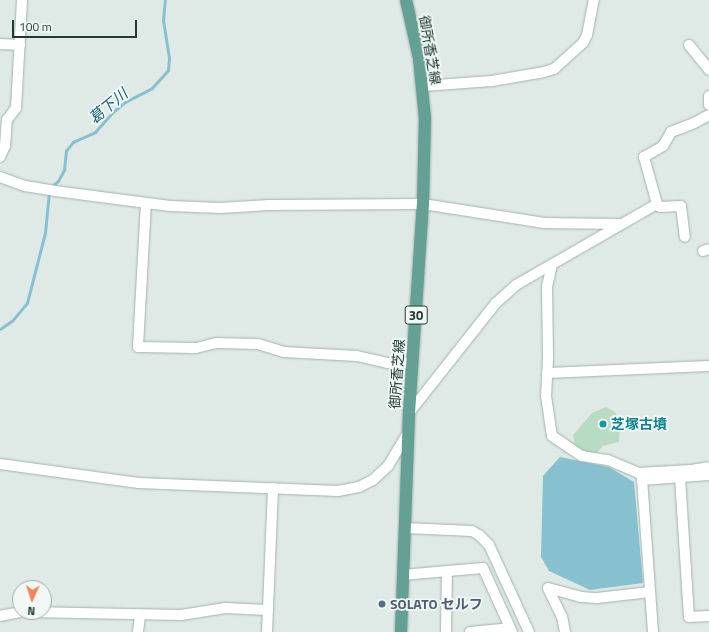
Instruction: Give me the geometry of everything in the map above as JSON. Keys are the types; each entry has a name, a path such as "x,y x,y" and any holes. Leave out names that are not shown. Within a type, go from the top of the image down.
{"main road":[{"name":"御所香芝線","path":"401,632 409,413 423,204 425,119 423,86 419,58 406,0"}],"street":[{"path":"0,157 6,146 7,120 16,108 22,0"},
{"path":"423,86 492,82 554,69 583,43 587,35 594,0"},
{"path":"0,44 20,45"},
{"path":"689,45 709,70"},
{"path":"709,96 709,105"},
{"path":"657,204 644,157 663,146 671,132 709,115"},
{"path":"0,177 25,186 146,203 221,208 269,205 423,204 545,223 620,224"},
{"path":"146,203 138,348 196,348 216,343 258,344 284,352 357,356 388,363 412,363"},
{"path":"409,413 496,303 516,285 657,204 660,206 681,206 685,237"},
{"path":"552,265 547,286 546,396 552,436 582,456 608,460 638,473 691,470 709,467"},
{"path":"547,373 709,366"},
{"path":"0,464 139,483 338,491 359,487 373,480 388,466 409,430"},
{"path":"653,632 642,480 709,475"},
{"path":"680,478 689,617 709,616"},
{"path":"267,632 273,488"},
{"path":"405,528 472,531 480,535 489,545 529,632"},
{"path":"402,575 483,568 511,630 470,632"},
{"path":"446,632 447,571"},
{"path":"565,632 562,617 548,588 581,597 596,598 650,592"},
{"path":"52,613 140,615 181,614 225,608 268,610"},
{"path":"0,616 12,614"},
{"path":"138,632 140,615"}],"green space":[{"path":"606,407 615,412 620,422 619,442 603,446 595,455 586,454 575,446 573,435 592,413"}],"water":[{"path":"560,457 609,467 634,482 643,583 590,590 549,571 541,557 543,476"}],"waterway":[{"name":"葛下川","path":"50,188 58,181 64,170 66,151 73,142 95,132 112,113 125,102 152,88 168,70 169,58 163,21 165,0"},
{"name":"葛下川","path":"0,329 12,321 27,303 45,233 49,192"}],"place":[{"name":"芝塚古墳","path":"603,424"},
{"name":"SOLATO セルフ","path":"382,604"}]}
